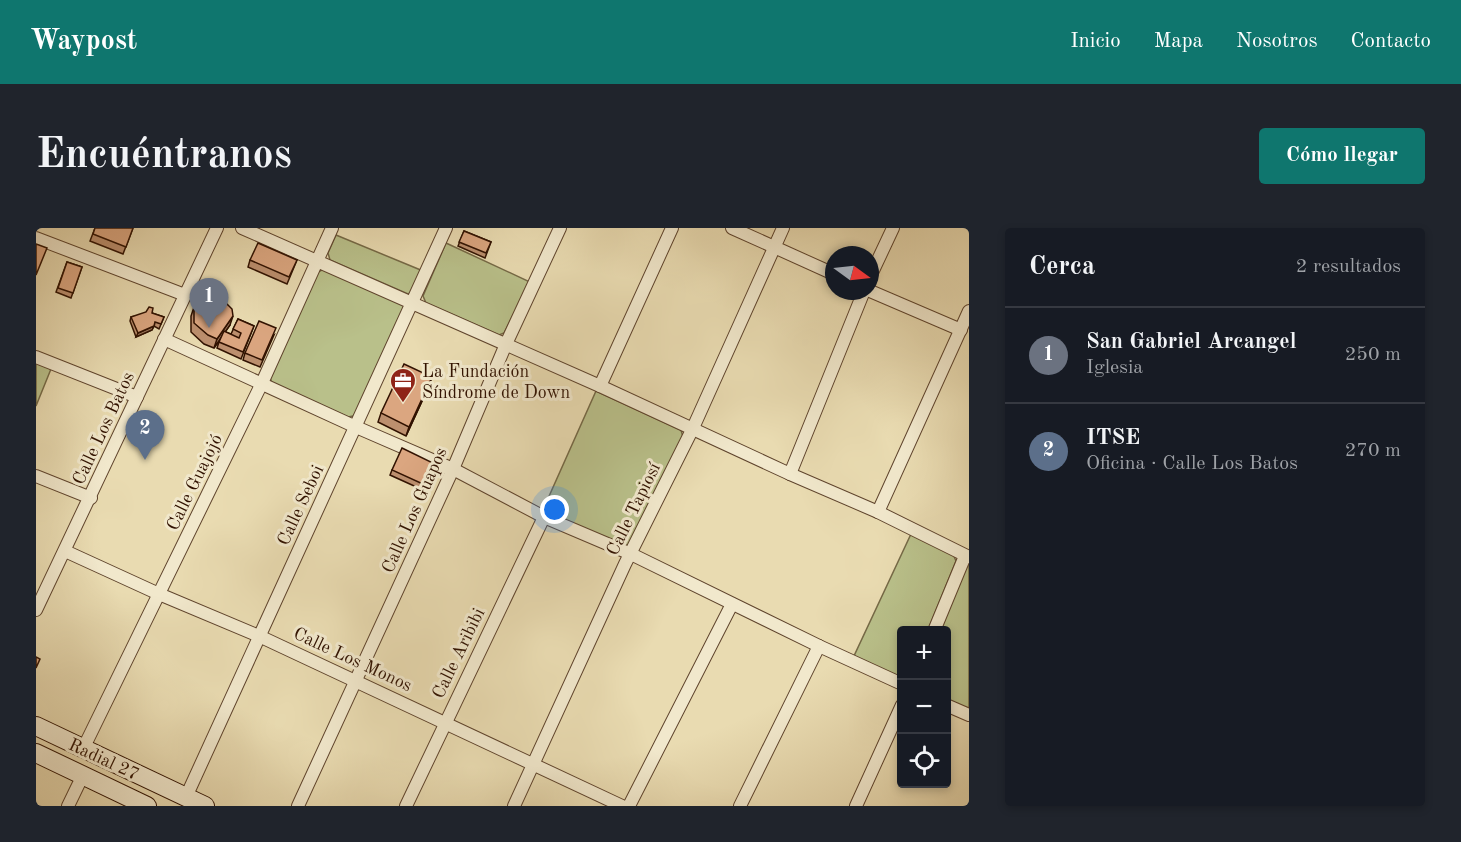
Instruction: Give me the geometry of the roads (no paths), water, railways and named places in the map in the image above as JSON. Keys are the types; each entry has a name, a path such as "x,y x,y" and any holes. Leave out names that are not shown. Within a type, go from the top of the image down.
{"street":[{"name":"Calle Los Batos","path":"36,610 39,595 65,551 217,228"},
{"path":"242,228 693,428 878,512 967,556 936,626"},
{"name":"Calle Guajojó","path":"84,749 262,383 332,228"},
{"name":"Calle Seboi","path":"186,797 414,303 446,228"},
{"name":"Calle Los Guapos","path":"298,806 453,469 506,344 560,228"},
{"path":"600,386 672,228"},
{"path":"732,228 825,270"},
{"name":"Calle Tapiosí","path":"514,806 631,554 693,428 783,228"},
{"path":"879,258 893,228"},
{"path":"36,238 185,295"},
{"path":"879,295 961,330"},
{"path":"790,474 860,300"},
{"path":"878,512 969,311"},
{"path":"164,339 453,469 544,517 631,554 897,682"},
{"path":"36,357 137,397"},
{"path":"36,477 90,498"},
{"name":"Calle Aribibi","path":"406,806 544,517"},
{"name":"Calle Los Monos","path":"65,551 356,680 622,806"},
{"path":"629,806 732,604"},
{"path":"740,806 819,646"},
{"path":"951,707 969,715"},
{"path":"856,806 897,716"},
{"name":"Radial 27","path":"36,726 205,806"},
{"path":"41,756 54,757 60,753 62,745 60,738"},
{"path":"68,806 79,773 71,757 84,749"},
{"name":"Radial 27","path":"41,756 147,806"}],"place":[{"name":"San Gabriel Arcangel","path":"209,328"},
{"name":"La Fundación Síndrome de Down","path":"403,404"},
{"name":"ITSE","path":"145,460"}]}
